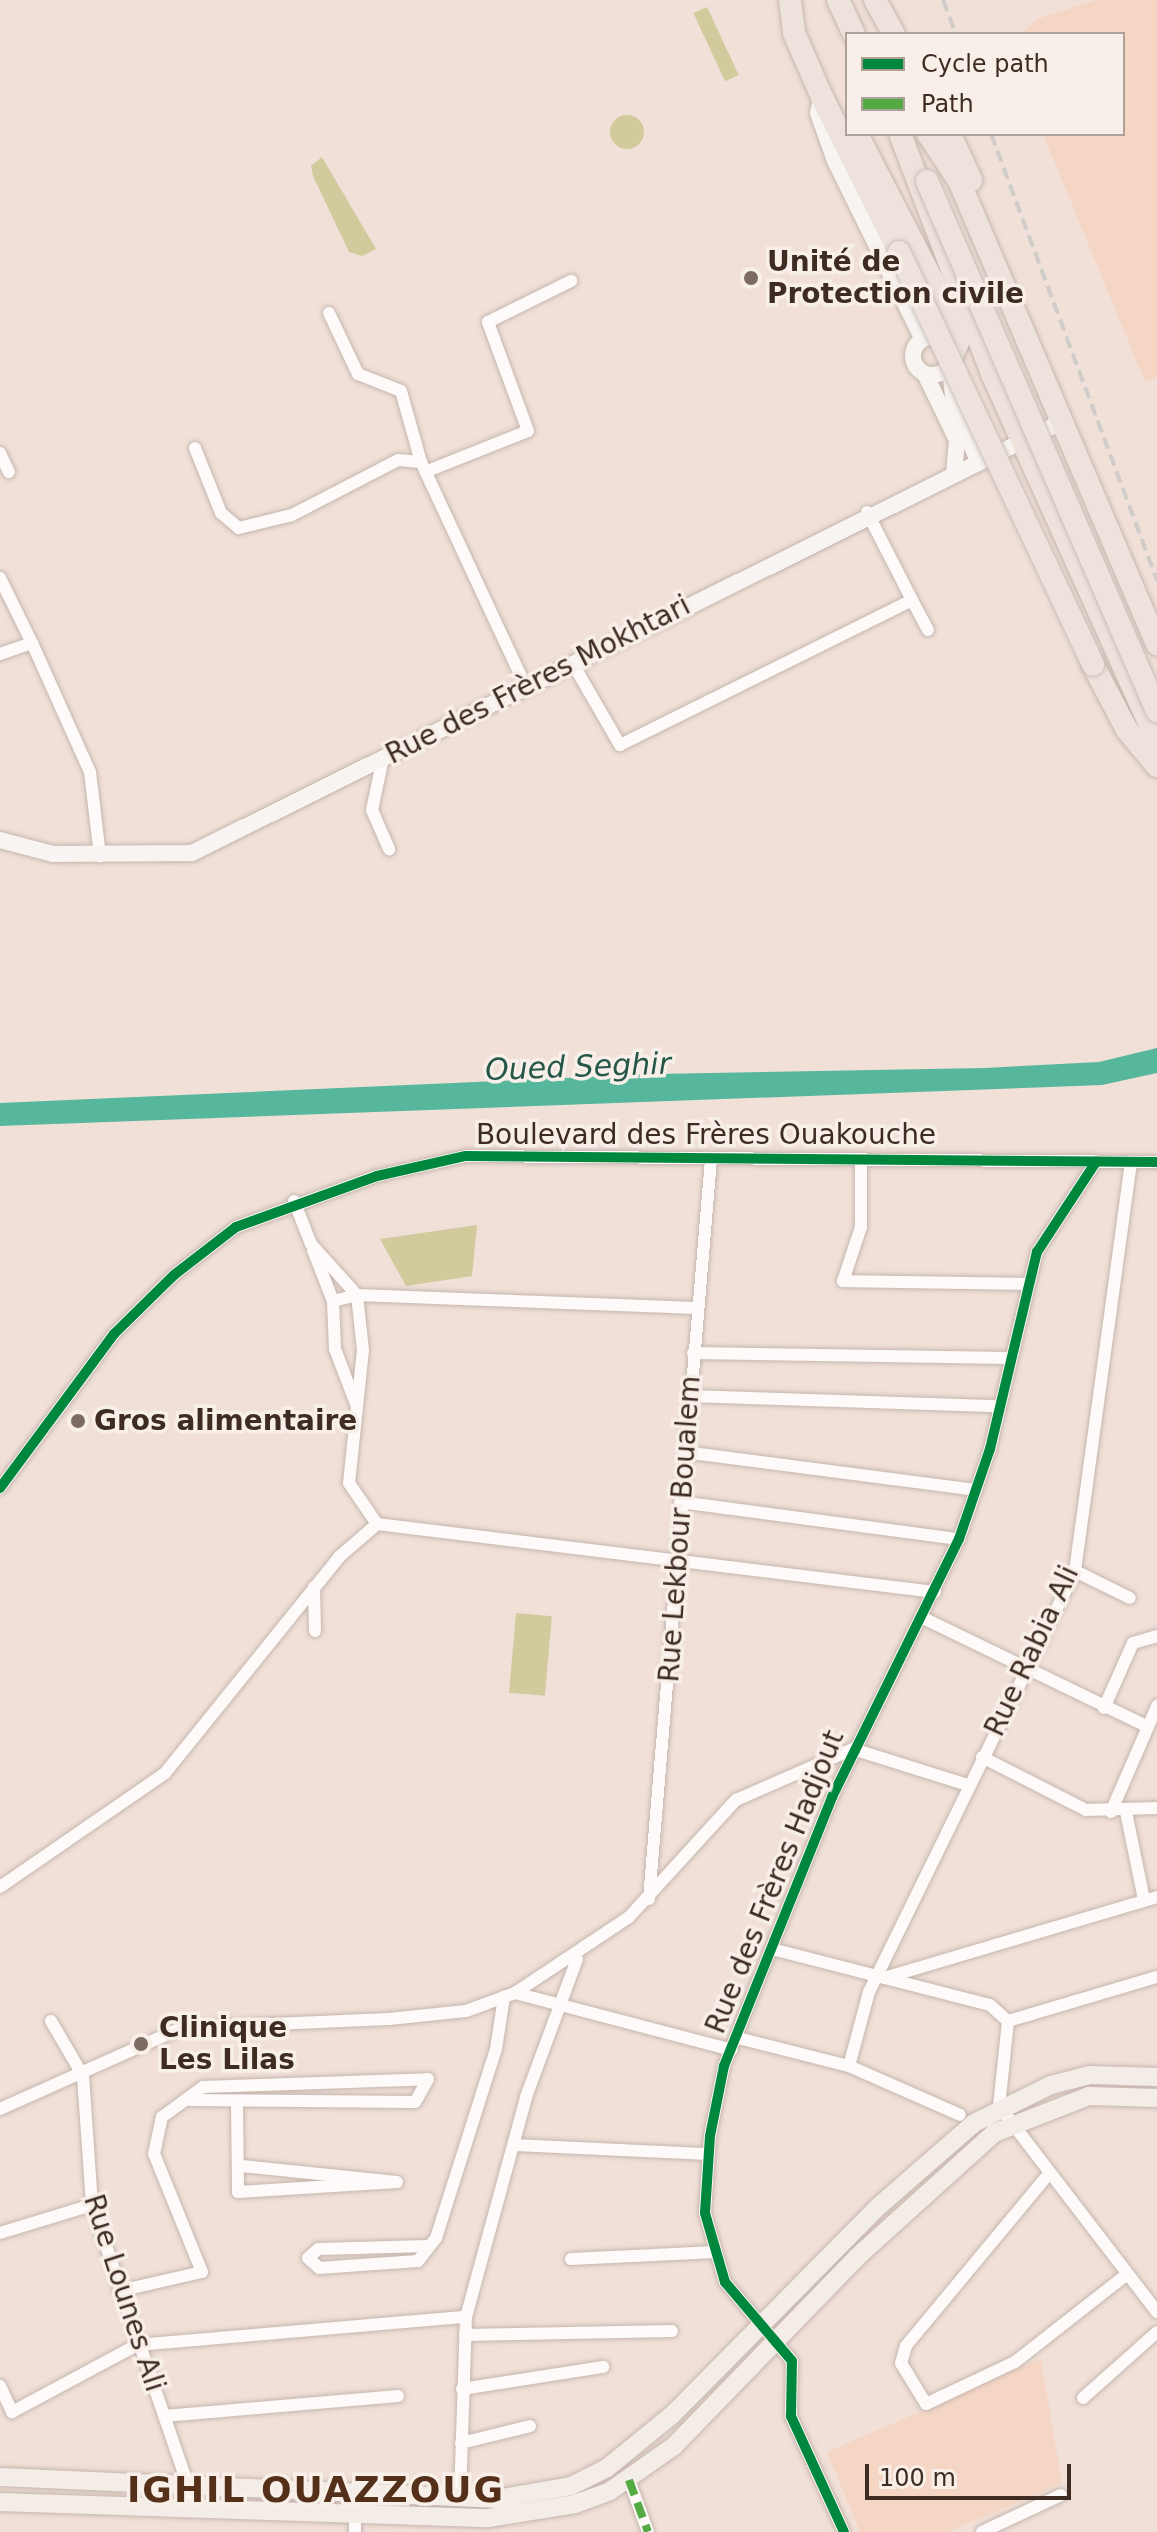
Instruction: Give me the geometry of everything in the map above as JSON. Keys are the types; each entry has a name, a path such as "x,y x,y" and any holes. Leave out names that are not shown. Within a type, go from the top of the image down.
{"highway":[{"path":"838,0 853,32"},
{"path":"861,0 875,32"},
{"path":"875,0 893,32"},
{"path":"796,5 794,33 941,350 1093,665 1127,730 1157,766"},
{"path":"796,5 818,70 845,115"},
{"path":"858,136 953,320 958,342 941,350"},
{"path":"902,136 933,179 1157,681"},
{"path":"902,136 917,194 1021,441 1157,741"},
{"path":"922,136 933,179 1157,711"},
{"path":"929,136 959,181 1059,423 1157,644"},
{"path":"951,136 1033,330 1059,423"}],"main road":[{"path":"0,2477 187,2482 460,2498 537,2496 607,2468 758,2329 930,2156 999,2106 1090,2075 1157,2077"},
{"path":"0,2502 187,2505 356,2524 535,2514 629,2480 674,2446 938,2177 1010,2124 1089,2096 1157,2098"}],"street":[{"path":"195,448 221,513 239,528 292,515 398,460 426,466 528,431 488,322 571,281"},
{"path":"329,313 358,374 401,391 426,466 526,687"},
{"path":"925,374 941,350"},
{"path":"941,350 914,354 957,440 954,474"},
{"path":"941,350 954,405 979,463"},
{"name":"Rue des Frères Mokhtari","path":"0,840 100,856 192,853 573,664 867,512 979,463 1059,423"},
{"path":"0,453 9,472"},
{"path":"867,512 928,630"},
{"path":"0,578 90,772 100,856"},
{"path":"573,664 612,741 620,745 912,600"},
{"path":"0,654 32,643"},
{"path":"383,758 372,810 389,849"},
{"name":"Boulevard des Frères Ouakouche","path":"0,1488 114,1334 168,1281 236,1227 294,1201 466,1156 1157,1162"},
{"name":"Rue Lekbour Boualem","path":"649,1899 684,1452 711,1159"},
{"path":"861,1160 861,1227 843,1281 1026,1284"},
{"name":"Rue des Frères Hadjout","path":"844,2532 791,2416 792,2361 758,2329 725,2282 705,2213 708,2154 732,2050 853,1749 923,1618 959,1539 976,1490 1026,1284 1064,1201 1096,1162"},
{"name":"Rue Rabia Ali","path":"849,2066 878,1978 968,1785 1075,1571 1131,1162"},
{"path":"294,1201 311,1244 345,1298 363,1350 349,1483 377,1524 935,1592"},
{"path":"311,1244 345,1298"},
{"path":"345,1298 697,1308"},
{"path":"345,1298 334,1317 335,1349 357,1406"},
{"path":"693,1353 1008,1358"},
{"path":"689,1396 998,1406"},
{"path":"684,1452 976,1490"},
{"path":"680,1502 959,1539"},
{"path":"0,1887 165,1773 314,1587 377,1524"},
{"path":"1075,1571 1130,1598"},
{"path":"314,1587 315,1631"},
{"path":"923,1618 1148,1727"},
{"path":"1104,1708 1133,1643 1157,1636"},
{"path":"1111,1812 1157,1706"},
{"path":"0,2109 83,2076 181,2028 378,2020 466,2011 510,1995 579,1955 649,1899 705,1826 736,1800 853,1749 968,1785"},
{"path":"982,1757 1067,1803 1111,1812 1157,1808"},
{"path":"878,1978 1150,1899 1126,1812"},
{"path":"772,1949 990,2005 1008,2021"},
{"path":"460,2498 466,2317 557,2005 579,1955"},
{"path":"1008,2021 1157,1977"},
{"path":"510,1995 732,2050"},
{"path":"427,2246 318,2249 308,2258 319,2268 418,2261 427,2246 496,2049 510,1995"},
{"path":"51,2021 83,2076"},
{"path":"1008,2021 999,2106 1047,2176 1157,2312"},
{"path":"738,2038 849,2066 960,2115"},
{"name":"Rue Lounes Ali","path":"83,2076 92,2205 137,2345 187,2482 187,2505"},
{"path":"119,2291 202,2272 154,2154 162,2117 190,2100 203,2087 428,2079 415,2102 237,2106 190,2100"},
{"path":"237,2106 242,2166 233,2185 238,2192 397,2182 242,2166"},
{"path":"515,2145 708,2154"},
{"path":"1047,2176 906,2346 901,2363 926,2404 1015,2362 1126,2275"},
{"path":"0,2233 92,2205"},
{"path":"571,2259 716,2252"},
{"path":"0,2386 12,2412 137,2345 466,2317"},
{"path":"465,2335 672,2331"},
{"path":"1083,2398 1157,2332"},
{"path":"462,2389 603,2367"},
{"path":"164,2416 398,2396"},
{"path":"461,2443 530,2426"},
{"path":"629,2480 648,2532"},
{"path":"355,2492 356,2524"},
{"path":"982,2532 1061,2495"}],"shaded area":[{"path":"1096,0 1157,0 1157,377 1145,382 1044,136 1125,136 1125,32 1024,32 1037,19"},
{"path":"707,7 739,75 725,81 693,13"},
{"path":"627,115 639,120 644,132 639,144 627,149 615,144 610,132 615,120"},
{"path":"322,157 376,249 362,256 349,252 313,176 311,166"},
{"path":"1157,1048 1157,1073 1102,1085 0,1126 0,1103 656,1074 985,1068 1099,1062"},
{"path":"477,1225 472,1276 406,1286 380,1239"},
{"path":"516,1613 552,1616 545,1696 509,1693"},
{"path":"1041,2359 1062,2483 948,2532 860,2532 827,2452"}],"railway":[{"path":"943,0 955,32"},
{"path":"992,136 1157,581"}],"marked path":[{"path":"629,2480 648,2532"}],"cycle path":[{"path":"0,1488 114,1334 174,1275 236,1227 377,1176 466,1156 1157,1162"},
{"path":"844,2532 791,2416 792,2361 725,2282 705,2213 710,2136 724,2066 832,1797 959,1539 990,1449 1037,1252 1096,1162"}],"place":[{"name":"Unité de Protection civile","path":"751,278"},
{"name":"Gros alimentaire","path":"78,1421"},
{"name":"Clinique Les Lilas","path":"141,2044"}],"district":[{"name":"IGHIL OUAZZOUG","path":"316,2490"}],"water label":[{"name":"Oued Seghir","path":"578,1067"}]}
